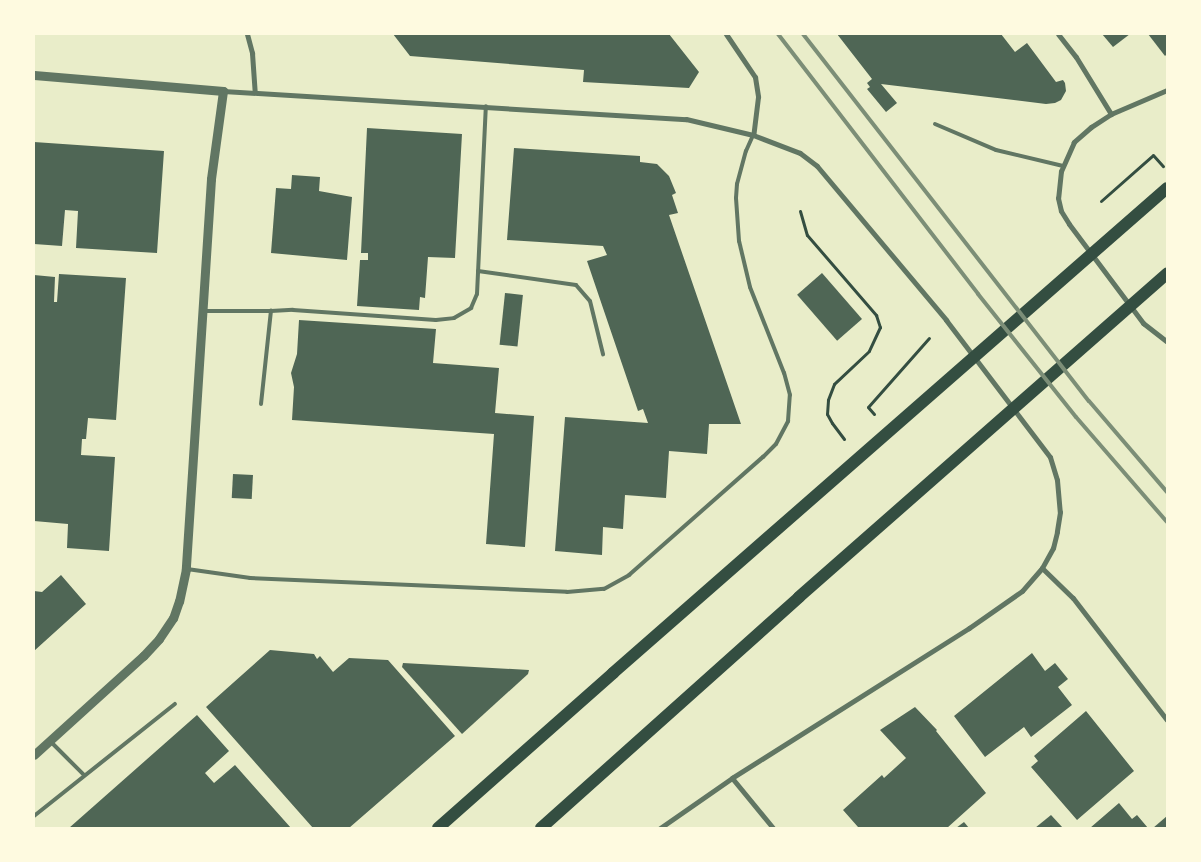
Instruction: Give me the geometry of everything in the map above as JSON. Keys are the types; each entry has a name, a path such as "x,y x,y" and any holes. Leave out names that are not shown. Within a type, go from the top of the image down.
{"main road":[{"path":"438,828 612,672 1167,188"},
{"path":"541,828 806,591 1167,274"}],"street":[{"path":"247,34 252,53 255,92"},
{"path":"726,34 755,77 758,98 753,135"},
{"path":"1058,34 1076,58 1111,114"},
{"path":"34,75 223,91 686,119 753,135 800,153 817,166 946,320 1040,443 1055,470 1060,512 1052,548 1042,568 1022,590 969,628 732,778 660,828"},
{"path":"1167,90 1111,114 1091,127 1074,142 1063,166 1058,186 1061,211 1143,322 1167,342"},
{"path":"34,755 143,656 159,639 172,618 186,569 211,179 223,91"},
{"path":"1042,568 1073,598 1167,720"},
{"path":"732,778 772,828"}],"lane":[{"path":"202,311 271,312 293,310 436,320 454,318 465,313 474,304 477,294 486,106"},
{"path":"935,124 996,150 1063,166"},
{"path":"186,569 250,578 567,592 604,589 629,574 763,457 776,444 788,421 790,395 784,373 750,287 739,241 737,184 746,151 753,135"},
{"path":"478,271 576,285 590,301 603,354"},
{"path":"261,404 271,312"},
{"path":"34,816 130,742 175,704"},
{"path":"50,741 84,776"}],"path":[{"path":"1101,201 1153,155 1164,166"},
{"path":"800,211 808,235 876,314 880,327 869,351 834,384 828,400 827,414 848,443"},
{"path":"877,418 868,407 929,338"}],"building":[{"path":"393,34 669,34 699,72 689,88 583,82 584,70 410,56"},
{"path":"837,34 1001,34 1015,52 1027,43 1056,82 1063,80 1066,91 1061,100 1046,104 881,84 897,103 886,112 867,89 870,87 867,83 872,79"},
{"path":"1102,34 1130,34 1113,47"},
{"path":"1148,34 1167,34 1167,54 1165,56"},
{"path":"367,128 462,134 455,258 428,257 425,298 420,297 419,310 357,306 360,260 368,260 368,253 361,253"},
{"path":"34,142 164,151 157,253 76,248 78,211 65,210 62,246 34,244"},
{"path":"514,148 640,156 640,162 657,164 669,176 676,193 672,195 678,213 669,215 741,424 709,424 707,454 669,451 666,498 625,495 623,529 603,527 602,555 555,551 565,417 648,423 643,409 638,411 587,261 607,255 603,246 507,240"},
{"path":"292,175 320,177 319,191 352,197 347,260 271,253 276,188 291,189"},
{"path":"822,273 862,319 837,341 797,295"},
{"path":"59,274 126,278 116,420 88,418 86,439 82,439 81,455 115,457 109,551 67,548 68,524 34,521 34,275 55,277 54,302 57,302"},
{"path":"505,293 523,295 517,347 500,345"},
{"path":"299,320 436,329 433,363 499,368 495,413 534,416 525,547 486,544 494,434 292,420 294,387 291,373 297,354"},
{"path":"233,474 253,475 252,499 232,498"},
{"path":"61,575 86,604 34,651 34,591 42,592"},
{"path":"270,650 314,654 317,659 320,656 333,672 349,658 388,660 455,736 349,828 313,828 206,707"},
{"path":"1032,653 1045,671 1055,663 1068,679 1058,687 1072,705 1031,737 1024,727 985,757 954,716"},
{"path":"403,663 529,670 528,674 462,734 402,667"},
{"path":"915,707 937,730 986,793 947,828 856,828 858,827 843,810 882,775 884,778 906,758 880,730"},
{"path":"1086,711 1134,771 1077,820 1031,767 1038,761 1034,756"},
{"path":"197,715 229,751 205,773 214,783 235,765 291,828 69,828"},
{"path":"1119,803 1132,819 1137,815 1148,828 1090,828"},
{"path":"1051,815 1063,828 1035,828"},
{"path":"1167,816 1167,828 1153,828"},
{"path":"964,822 969,828 956,828"}],"railway":[{"path":"778,34 978,294 1076,417 1167,522"},
{"path":"803,34 1089,401 1167,492"}]}
